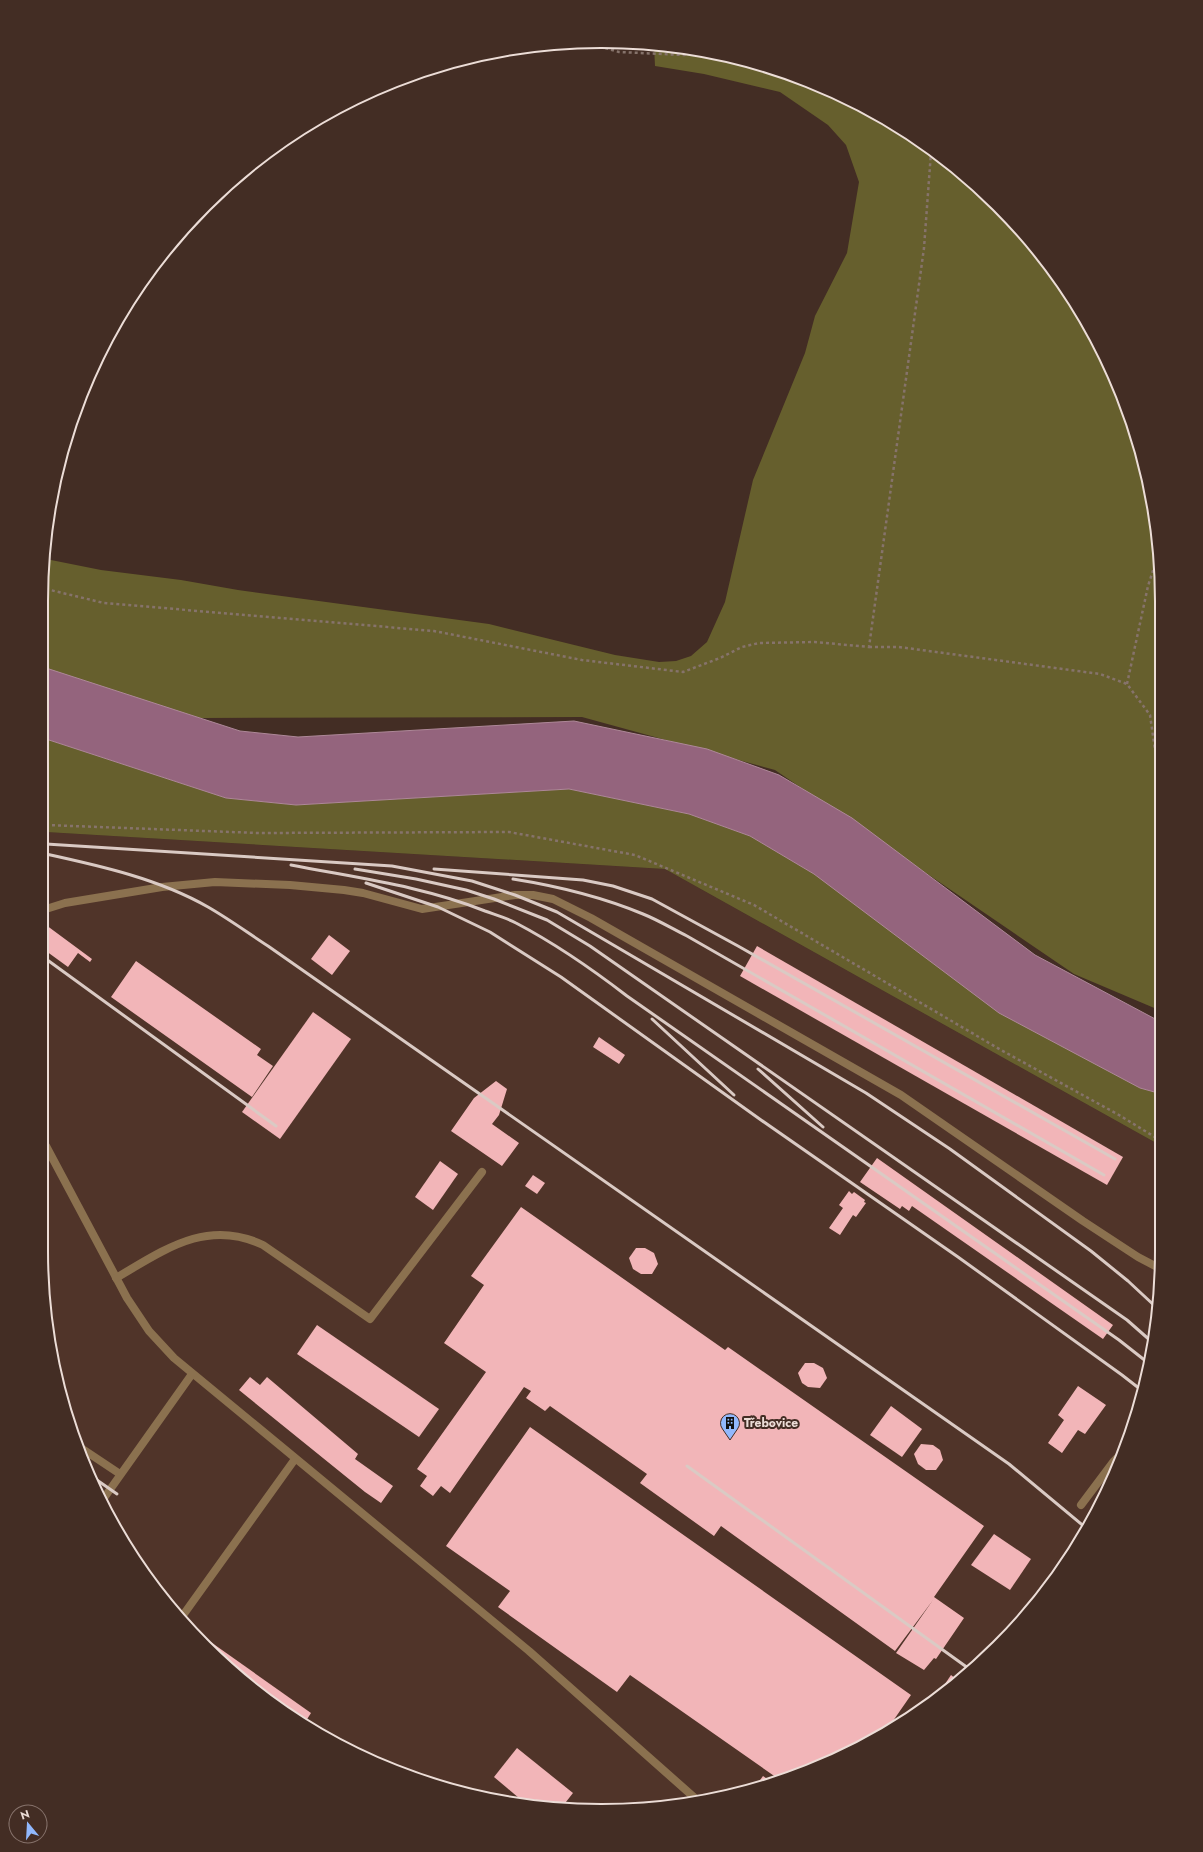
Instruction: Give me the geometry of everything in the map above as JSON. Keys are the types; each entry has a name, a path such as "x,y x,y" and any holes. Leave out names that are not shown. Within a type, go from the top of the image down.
{"lane":[{"path":"48,908 65,903 162,887 215,882 320,886 364,893 422,909 515,895 533,895 553,899 591,918 895,1092 1089,1226 1138,1257 1155,1265"},
{"path":"48,1150 116,1278 149,1331 174,1358 529,1651 692,1796"},
{"path":"116,1278 157,1254 194,1238 212,1234 235,1235 251,1239 276,1252 370,1319 482,1172"},
{"path":"105,1496 192,1374"},
{"path":"86,1451 120,1474"},
{"path":"184,1614 295,1459"},
{"path":"1081,1505 1113,1463"}],"path":[{"path":"606,48 619,52 685,55"},
{"path":"869,647 924,248 931,157"},
{"path":"1126,684 1148,586 1154,567"},
{"path":"48,590 104,603 434,631 582,660 683,672 720,658 742,646 759,643 815,642 869,647 899,647 1092,673 1126,684 1150,715 1155,750"},
{"path":"48,825 258,833 509,832 635,855 754,905 1001,1050 1119,1115 1155,1137"}],"shaded area":[{"path":"654,51 709,59 745,67 779,77 846,105 909,141 966,185 993,210 1018,237 1062,294 1098,357 1126,424 1136,458 1150,529 1154,565 1155,1008 1074,974 775,770 582,717 201,718 155,715 48,684 50,560 101,570 489,624 615,655 659,662 676,661 691,656 707,642 725,602 753,480 805,353 815,316 847,253 859,182 846,145 828,125 780,92 704,74 655,66"},
{"path":"48,669 240,731 298,737 574,721 707,749 779,775 852,818 1035,955 1155,1019 1155,1092 1140,1088 999,1013 814,874 750,836 689,814 569,789 296,805 226,798 48,740"},
{"path":"48,740 226,798 296,805 569,789 689,814 750,836 814,874 1140,1088 1155,1092 1155,1142 665,869 48,832"},
{"path":"48,832 665,869 1155,1142 1154,1287 1150,1323 1136,1394 1126,1428 1098,1495 1081,1527 1062,1558 1018,1615 993,1642 938,1690 909,1711 846,1747 779,1775 745,1785 674,1799 638,1803 565,1803 529,1799 458,1785 424,1775 357,1747 294,1711 237,1667 210,1642 185,1615 141,1558 105,1495 77,1428 67,1394 53,1323 49,1287"}],"building":[{"path":"48,926 92,959 90,962 78,953 68,967 48,952"},
{"path":"329,935 350,951 332,975 311,959"},
{"path":"757,946 1123,1157 1107,1185 740,976"},
{"path":"136,961 261,1049 257,1055 273,1066 252,1097 111,997"},
{"path":"313,1012 351,1039 280,1139 242,1112"},
{"path":"599,1037 625,1055 619,1064 593,1047"},
{"path":"496,1081 507,1089 499,1115 492,1124 519,1143 502,1166 451,1131 474,1098"},
{"path":"877,1158 1113,1325 1103,1339 912,1206 909,1211 902,1206 900,1209 860,1182"},
{"path":"440,1161 458,1174 433,1210 415,1197"},
{"path":"533,1175 545,1183 537,1194 525,1186"},
{"path":"849,1191 852,1194 854,1192 865,1200 864,1202 866,1203 856,1217 853,1215 840,1235 829,1228 843,1208 839,1205"},
{"name":"Třebovice","path":"521,1207 725,1350 728,1347 984,1526 934,1597 964,1618 936,1659 934,1658 924,1670 896,1653 933,1600 895,1651 721,1526 714,1536 640,1483 647,1474 550,1406 545,1411 526,1398 531,1391 524,1387 450,1493 441,1486 433,1496 420,1486 427,1476 417,1469 486,1372 444,1343 484,1285 471,1276"},
{"path":"636,1248 645,1248 654,1253 658,1264 652,1274 641,1274 633,1269 629,1258"},
{"path":"317,1325 439,1409 419,1437 297,1354"},
{"path":"805,1363 814,1363 823,1368 827,1378 820,1388 808,1387 802,1383 798,1373"},
{"path":"250,1377 260,1385 267,1377 358,1454 355,1459 393,1486 381,1503 365,1492 239,1390"},
{"path":"1078,1386 1106,1405 1085,1434 1078,1430 1062,1453 1048,1443 1064,1420 1058,1415"},
{"path":"891,1406 922,1429 902,1457 870,1435"},
{"path":"530,1427 911,1695 893,1721 878,1730 813,1762 775,1776 630,1675 617,1692 498,1607 510,1591 446,1546"},
{"path":"921,1444 933,1445 940,1450 943,1460 936,1470 926,1470 918,1464 914,1454"},
{"path":"994,1534 1031,1559 1010,1590 971,1565"},
{"path":"209,1641 311,1713 307,1719 294,1711 237,1667"},
{"path":"951,1675 954,1677 945,1684"},
{"path":"517,1748 573,1793 565,1803 518,1797 494,1777"},
{"path":"763,1776 767,1779 760,1781"}],"railway":[{"path":"48,844 392,866 472,881 515,895 557,912 866,1093 950,1149 1091,1251 1128,1281 1152,1304"},
{"path":"48,854 88,863 150,881 189,897 231,921 1009,1464 1082,1525"},
{"path":"291,865 438,895 462,902 513,921 531,931 587,967 1119,1340 1144,1359"},
{"path":"355,869 416,879 466,890 494,899 547,920 590,946 1127,1320 1147,1338"},
{"path":"434,869 583,880 613,886 652,899 1115,1159"},
{"path":"513,879 546,885 595,897 649,916 687,936 1104,1175"},
{"path":"366,883 438,907 490,932 561,977 761,1120 958,1257 1138,1387"},
{"path":"48,960 276,1126"},
{"path":"652,1019 734,1095"},
{"path":"758,1069 823,1127"},
{"path":"687,1466 966,1667"},
{"path":"99,1481 117,1494"}],"place":[{"name":"Třebovice","path":"730,1440"}]}
